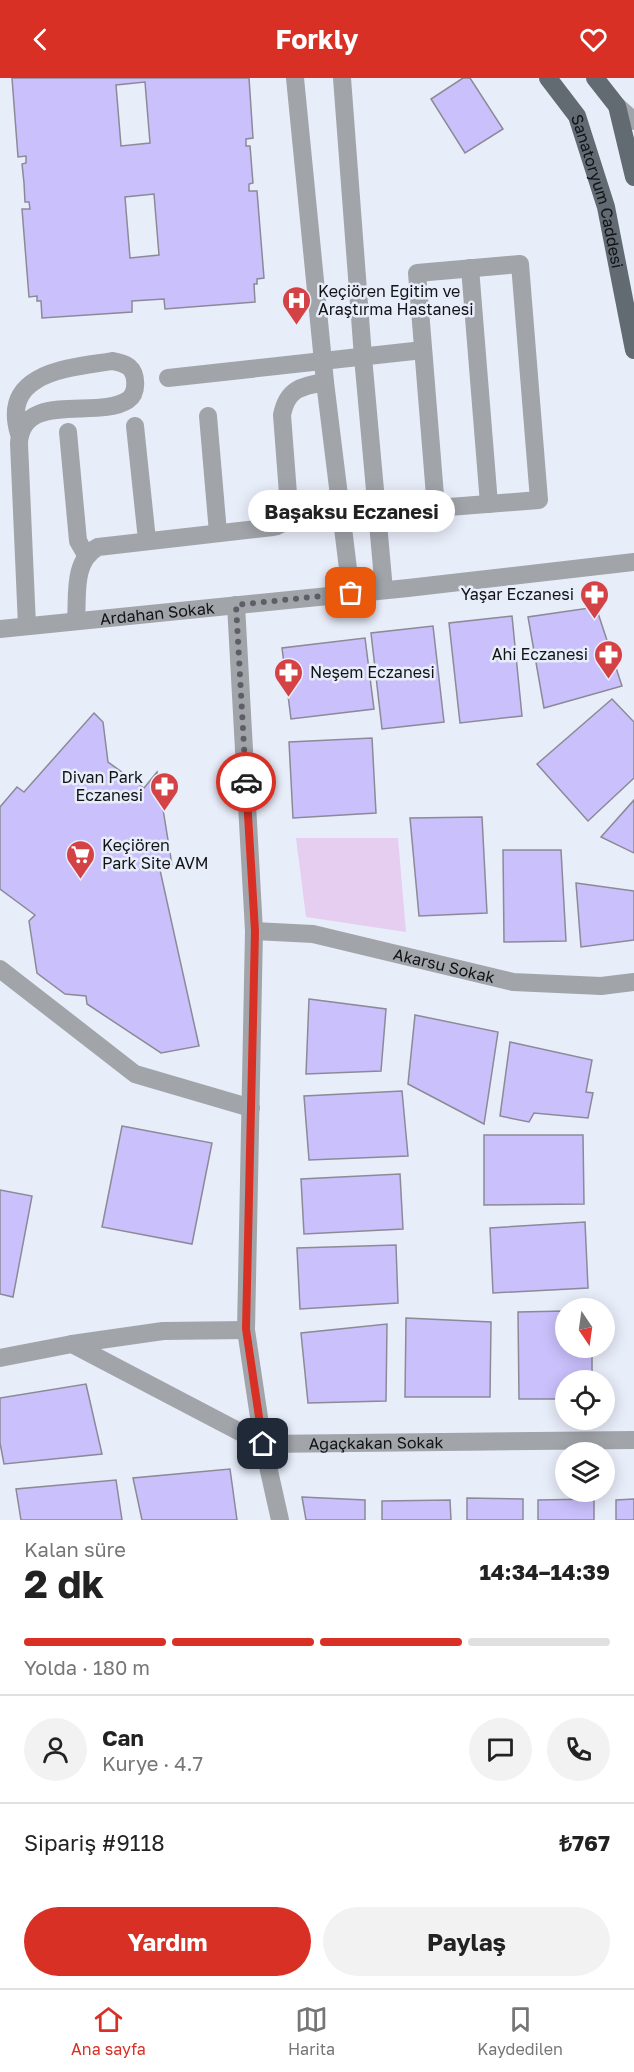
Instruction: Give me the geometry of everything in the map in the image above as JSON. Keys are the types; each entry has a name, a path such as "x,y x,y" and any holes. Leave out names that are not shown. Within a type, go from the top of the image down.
{"main road":[{"name":"Sanatoryum Caddesi","path":"548,78 577,116 606,207 634,350"},
{"path":"595,78 617,106 634,177"}],"street":[{"path":"295,78 325,382 351,593"},
{"path":"342,78 363,357 384,590"},
{"path":"617,106 634,121"},
{"path":"520,264 539,500 436,508 423,350 417,273 520,264"},
{"path":"470,268 489,504"},
{"path":"168,378 423,350"},
{"path":"19,434 13,421 14,402 16,395 31,380 51,371 112,361 120,362 131,368 134,374 135,390 128,400 115,404 35,414 22,425 19,434 27,626"},
{"path":"76,621 80,566 86,555 98,547 273,527 279,526 287,519 289,507 282,415 284,406 287,398 300,388 325,382"},
{"path":"208,416 218,533"},
{"path":"135,426 147,540"},
{"path":"68,432 78,541 86,555"},
{"name":"Ardahan Sokak","path":"0,629 634,562"},
{"path":"236,605 255,931 246,1329 263,1444 280,1520"},
{"name":"Akarsu Sokak","path":"255,931 313,934 513,982 601,986 634,982"},
{"path":"0,969 135,1074 251,1108"},
{"path":"0,1358 72,1344 163,1331 246,1329"},
{"name":"Ağaçkakan Sokak","path":"72,1344 263,1444 634,1440"}],"shaded area":[{"path":"296,838 398,838 406,932 306,917"}],"building":[{"path":"12,78 249,78 253,138 246,139 246,146 250,146 253,183 249,184 249,191 257,191 264,278 257,279 257,284 254,284 255,302 165,309 164,299 132,301 132,312 42,318 41,301 37,301 37,296 29,297 22,209 30,209 29,202 25,202 22,164 26,163 26,156 18,157","holes":["145,82 150,143 121,146 116,85","154,194 159,255 130,258 125,197"]},
{"path":"463,78 470,78 503,129 465,153 431,99"},
{"path":"596,607 622,686 544,708 528,617"},
{"path":"512,616 522,716 460,723 449,623"},
{"path":"433,626 444,722 382,729 371,633"},
{"path":"365,638 374,709 291,719 282,648"},
{"path":"612,699 634,722 634,778 588,821 537,764"},
{"name":"Keçiören Park Site AVM","path":"94,713 103,722 108,762 144,788 157,772 172,865 160,870 199,1046 161,1053 87,1004 86,996 65,994 37,973 29,921 35,915 0,889 0,807 17,787 24,792"},
{"path":"372,738 376,813 293,818 289,742"},
{"path":"634,800 634,853 601,837"},
{"path":"482,817 487,913 419,916 410,818"},
{"path":"503,850 561,850 566,941 504,942"},
{"path":"576,883 634,891 634,940 581,947"},
{"path":"309,999 386,1009 381,1071 306,1074"},
{"path":"415,1015 498,1032 484,1124 408,1084"},
{"path":"510,1042 592,1060 586,1092 593,1093 588,1118 534,1113 529,1122 500,1116"},
{"path":"402,1091 408,1156 309,1160 304,1096"},
{"path":"122,1126 212,1143 192,1244 102,1227"},
{"path":"484,1135 583,1135 584,1204 484,1205"},
{"path":"400,1174 403,1229 304,1234 301,1179"},
{"path":"0,1190 32,1196 13,1297 0,1294"},
{"path":"585,1222 588,1288 493,1293 490,1228"},
{"path":"396,1245 398,1303 300,1309 297,1248"},
{"path":"555,1311 555,1358 592,1358 592,1370 555,1370 555,1399 519,1399 518,1312"},
{"path":"406,1318 491,1322 490,1397 405,1397"},
{"path":"387,1324 386,1401 308,1403 301,1333"},
{"path":"86,1384 102,1454 4,1464 0,1443 0,1398"},
{"path":"230,1469 237,1520 142,1520 133,1478"},
{"path":"116,1480 122,1520 21,1520 16,1489"},
{"path":"302,1497 365,1500 365,1520 306,1520"},
{"path":"467,1498 523,1499 523,1520 467,1520"},
{"path":"634,1499 634,1520 616,1520 616,1500"},
{"path":"450,1500 451,1520 382,1520 382,1501"},
{"path":"538,1500 594,1502 594,1520 538,1520"}],"way so far":[{"path":"246,782 236,605 351,593"}],"place":[{"name":"Keçiören Eğitim ve Araştırma Hastanesi","path":"297,326"},
{"name":"Başaksu Eczanesi","path":"351,593"},
{"name":"Yaşar Eczanesi","path":"595,620"},
{"name":"Ahi Eczanesi","path":"609,680"},
{"name":"Neşem Eczanesi","path":"289,698"},
{"name":"Divan Park Eczanesi","path":"164,812"},
{"name":"Keçiören Park Site AVM","path":"81,880"}],"route":[{"path":"246,782 255,931 246,1329 263,1444"}]}
